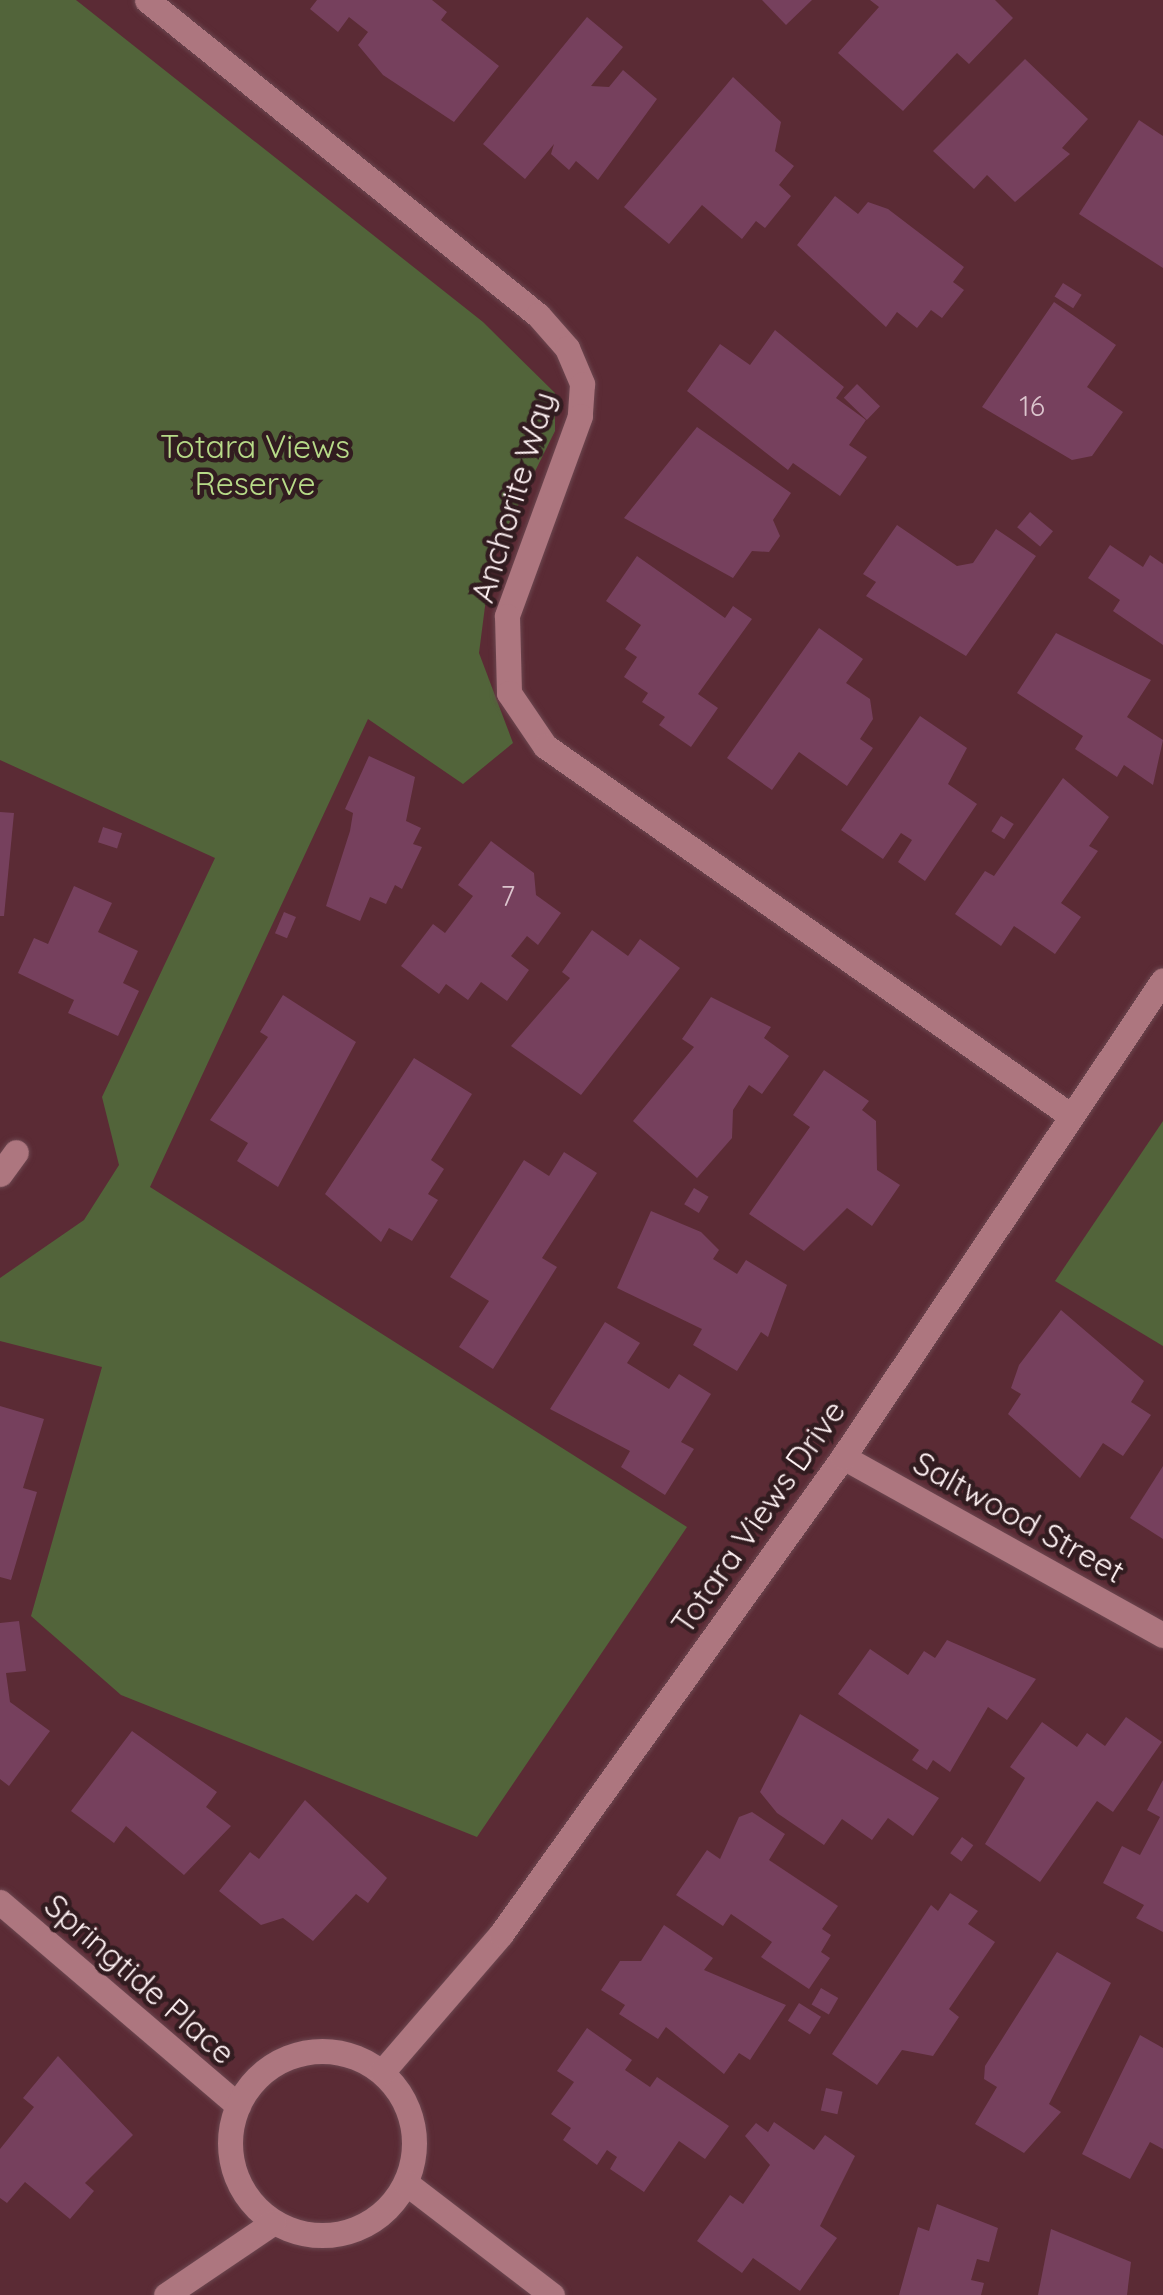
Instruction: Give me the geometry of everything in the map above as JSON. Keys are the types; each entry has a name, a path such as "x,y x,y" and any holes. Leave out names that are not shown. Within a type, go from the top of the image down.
{"street":[{"name":"Anchorite Way","path":"147,0 538,315 567,348 582,384 580,416 507,616 508,693 545,746 1067,1113"},
{"name":"Totara Views Drive","path":"382,2072 501,1934 843,1457 1067,1113 1163,980"},
{"path":"0,1174 16,1152"},
{"name":"Saltwood Street","path":"843,1457 1163,1635"},
{"name":"Springtide Place","path":"0,1902 238,2105"},
{"path":"291,2056 354,2056 382,2072 412,2120 406,2183 353,2230 304,2234 274,2222 244,2191 231,2161 238,2105 291,2056"},
{"path":"406,2183 552,2295"},
{"path":"166,2295 274,2222"}],"green space":[{"name":"Totara Views Reserve","path":"0,0 76,0 483,322 555,393 555,431 491,560 479,653 513,743 463,784 368,719 150,1187 687,1527 477,1837 121,1695 31,1616 102,1367 0,1341 0,1278 84,1220 119,1165 102,1097 215,858 0,760"},
{"path":"1163,1121 1163,1346 1055,1281"}],"building":[{"path":"317,0 432,0 447,12 441,20 499,66 454,122 383,75 358,45 368,32 349,17 338,32 310,9"},
{"path":"762,0 812,0 786,25"},
{"path":"870,0 995,0 1013,18 969,64 957,53 903,111 838,53 879,7"},
{"path":"587,17 623,47 591,86 609,87 623,70 657,99 598,180 576,161 569,170 551,154 554,144 525,179 483,144"},
{"path":"1025,59 1088,119 1062,148 1070,154 1015,202 987,175 974,189 933,151"},
{"path":"733,77 781,122 775,151 794,166 779,185 791,196 765,228 756,221 742,239 702,205 669,244 624,207"},
{"path":"1139,120 1163,136 1163,268 1079,214"},
{"path":"835,196 858,214 868,202 888,209 964,267 953,282 964,290 942,318 931,310 917,328 897,312 886,327 797,245"},
{"path":"1063,283 1082,295 1073,308 1055,297"},
{"path":"1054,302 1116,345 1087,387 1123,412 1092,456 1072,460 982,407"},
{"path":"775,330 844,387 836,398 866,420 849,445 867,457 840,496 793,463 788,470 687,391 720,344 750,365"},
{"path":"857,384 880,406 867,420 844,398"},
{"path":"697,427 791,493 773,520 780,536 769,552 752,551 733,578 624,518"},
{"path":"1030,512 1053,531 1040,547 1017,527"},
{"path":"897,525 957,566 973,563 996,529 1036,556 966,656 866,596 876,582 863,574"},
{"path":"1110,545 1143,567 1150,555 1163,564 1163,645 1113,611 1120,600 1088,578"},
{"path":"637,556 725,618 733,606 752,619 698,694 718,708 691,747 659,725 665,717 642,702 648,693 624,677 637,657 625,649 641,625 606,601"},
{"path":"819,628 863,659 846,683 870,699 873,719 860,739 873,748 847,786 799,752 772,790 727,758"},
{"path":"1056,633 1151,680 1127,717 1163,740 1153,785 1124,765 1117,777 1075,749 1083,736 1017,693"},
{"path":"920,716 967,748 948,784 977,804 925,881 898,862 912,840 901,833 883,859 841,830"},
{"path":"369,756 415,777 406,821 421,828 413,844 422,847 402,889 395,885 386,904 370,897 360,921 326,906 350,831 353,813 345,809"},
{"path":"1063,778 1109,817 1089,846 1098,851 1061,903 1081,917 1055,954 1014,926 1001,946 955,914 985,871 994,876"},
{"path":"0,812 14,813 4,916 0,916"},
{"path":"1001,816 1014,824 1004,839 991,831"},
{"path":"103,827 122,833 117,848 98,842"},
{"path":"491,841 534,873 536,895 561,913 538,945 527,936 511,956 529,970 507,1001 481,982 468,1000 446,984 439,994 401,966 433,924 445,933 473,896 458,885"},
{"path":"74,886 112,903 98,932 138,951 123,983 139,991 118,1036 68,1013 74,1000 18,973 34,938 48,944"},
{"path":"284,912 296,917 287,938 275,933"},
{"path":"592,930 628,956 640,939 680,968 581,1095 511,1046 570,978 562,972"},
{"path":"283,995 356,1042 278,1187 237,1161 248,1143 210,1120 268,1037 260,1032"},
{"path":"711,997 771,1027 764,1038 789,1056 762,1094 749,1085 733,1110 732,1138 697,1178 633,1121 694,1047 682,1039"},
{"path":"414,1058 472,1094 431,1160 444,1169 428,1194 438,1200 412,1241 389,1228 381,1242 325,1194"},
{"path":"824,1070 869,1101 862,1110 876,1121 877,1170 900,1185 872,1226 847,1208 804,1251 749,1214 810,1127 793,1115"},
{"path":"564,1152 597,1173 542,1258 557,1267 493,1369 459,1347 489,1301 450,1277 524,1160 549,1176"},
{"path":"694,1188 709,1197 699,1213 684,1204"},
{"path":"651,1211 701,1232 719,1250 713,1259 737,1274 746,1260 787,1285 768,1337 761,1332 737,1371 693,1345 702,1329 617,1288"},
{"path":"1061,1310 1144,1381 1131,1402 1151,1415 1123,1456 1103,1443 1080,1478 1008,1414 1021,1394 1011,1388 1019,1365"},
{"path":"605,1322 640,1343 627,1363 669,1389 679,1374 711,1394 681,1442 694,1449 665,1495 621,1467 630,1451 550,1409"},
{"path":"0,1406 44,1419 23,1488 37,1492 11,1580 0,1577"},
{"path":"1163,1466 1163,1539 1130,1518"},
{"path":"19,1621 26,1671 6,1673 10,1702 50,1731 9,1786 0,1779 0,1623"},
{"path":"947,1640 1036,1679 1007,1720 988,1707 950,1772 933,1760 927,1770 912,1760 919,1750 838,1694 870,1649 908,1675 924,1651 935,1658"},
{"path":"800,1714 939,1798 913,1836 888,1818 872,1840 842,1819 824,1845 777,1813 760,1792"},
{"path":"1126,1717 1162,1742 1113,1812 1097,1801 1040,1882 985,1844 1025,1778 1010,1767 1042,1722 1077,1747 1087,1733 1105,1746"},
{"path":"132,1731 217,1792 206,1807 231,1826 184,1875 126,1826 114,1843 71,1811"},
{"path":"1163,1780 1163,1932 1136,1918 1144,1905 1103,1883 1122,1846 1140,1855 1160,1817 1147,1810"},
{"path":"305,1800 387,1878 368,1903 356,1894 313,1941 283,1918 261,1925 219,1891 250,1852 259,1859"},
{"path":"752,1812 785,1834 769,1860 838,1906 822,1929 831,1935 821,1952 830,1958 809,1989 761,1957 772,1942 731,1914 723,1926 676,1895 707,1850 720,1859 739,1817"},
{"path":"962,1837 973,1845 962,1861 950,1853"},
{"path":"950,1893 978,1911 968,1924 995,1942 949,2009 959,2017 933,2056 902,2050 877,2085 832,2054 931,1905 938,1911"},
{"path":"664,1925 713,1958 704,1970 786,2005 750,2060 739,2053 724,2074 666,2027 658,2039 619,2014 625,2005 601,1990 620,1961 641,1961"},
{"path":"1057,1952 1111,1983 1049,2104 1061,2112 1024,2153 975,2124 997,2087 984,2079 985,2066"},
{"path":"821,1988 838,1998 829,2014 812,2004"},
{"path":"799,2003 821,2017 810,2035 788,2021"},
{"path":"587,2028 632,2060 625,2070 650,2087 657,2077 729,2126 705,2159 679,2141 644,2192 610,2169 617,2157 607,2150 597,2165 563,2140 571,2128 551,2114 574,2082 557,2071"},
{"path":"1140,2035 1163,2048 1163,2149 1150,2142 1130,2179 1082,2154"},
{"path":"58,2056 133,2135 85,2183 94,2191 70,2219 25,2182 7,2203 0,2198 0,2149 34,2107 23,2098"},
{"path":"826,2088 843,2092 837,2114 821,2110"},
{"path":"774,2122 814,2150 825,2135 855,2156 820,2226 837,2238 800,2291 753,2258 742,2273 697,2241 730,2195 743,2204 770,2165 745,2136 756,2123 768,2132"},
{"path":"937,2204 998,2228 989,2262 977,2259 971,2280 984,2283 981,2295 899,2295 918,2227 929,2231"},
{"path":"1051,2229 1131,2262 1127,2295 1038,2295"}]}
